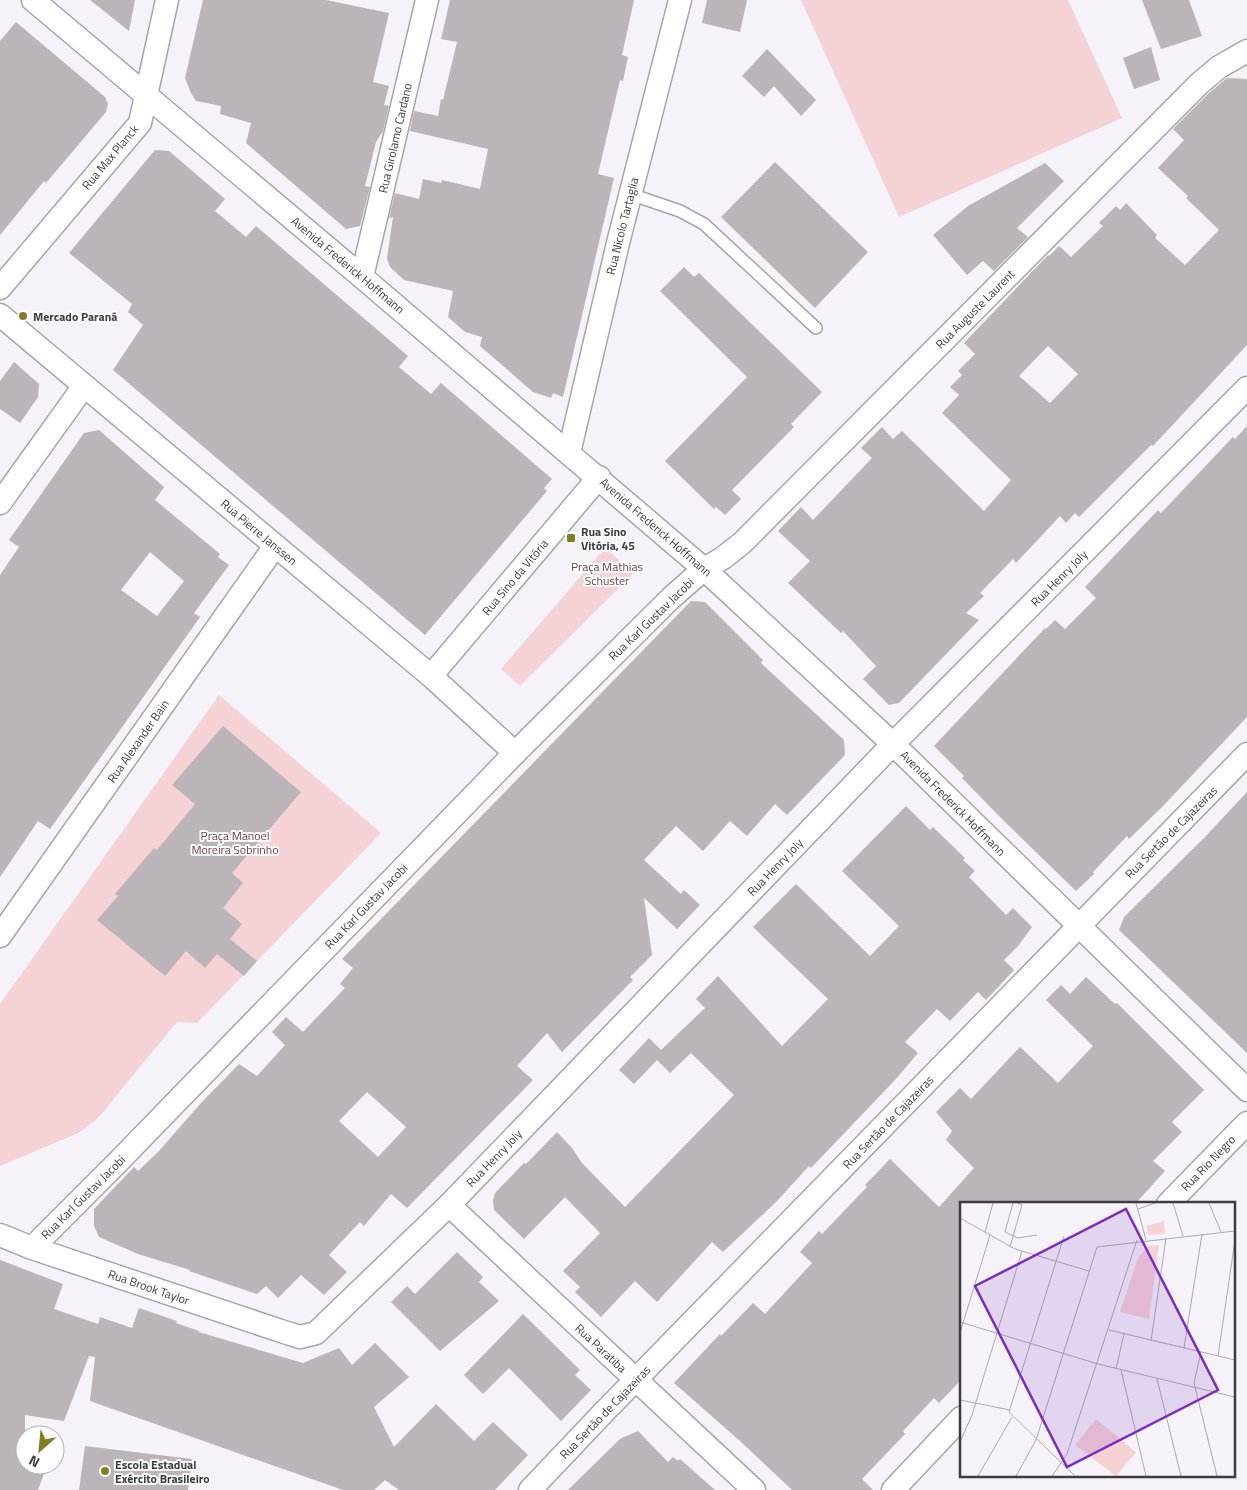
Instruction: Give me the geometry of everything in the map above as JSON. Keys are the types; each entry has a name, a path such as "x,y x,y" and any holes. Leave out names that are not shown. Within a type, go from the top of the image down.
{"street":[{"name":"Avenida Frederick Hoffmann","path":"33,0 362,277 704,569 893,744 1247,1090"},
{"name":"Rua Max Planck","path":"0,288 140,123 167,0"},
{"name":"Rua Girolamo Cardano","path":"362,277 427,0"},
{"name":"Rua Nicolo Tartaglia","path":"569,453 630,194 680,0"},
{"name":"Rua Auguste Laurent","path":"704,569 723,558 742,543 1200,83 1219,67 1247,52"},
{"name":"Rua Pierre Janssen","path":"0,315 431,676 515,753"},
{"path":"0,503 84,386"},
{"name":"Rua Henry Joly","path":"300,1337 316,1333 449,1205 893,744 1247,388"},
{"name":"Rua Sino da Vitória","path":"431,676 599,478"},
{"name":"Rua Alexander Bain","path":"0,936 275,546"},
{"name":"Rua Karl Gustav Jacobi","path":"32,1248 515,753 671,598 704,569"},
{"name":"Rua Sertão de Cajazeiras","path":"530,1490 1247,754"},
{"name":"Rua Rio Negro","path":"1170,1202 1247,1123"},
{"name":"Rua Paratiba","path":"449,1205 754,1490"},
{"name":"Rua Brook Taylor","path":"0,1235 32,1248 300,1337"},
{"path":"893,1490 960,1419"}],"lane":[{"path":"630,194 680,211 704,224 816,328"}],"green space":[{"path":"801,0 1068,0 1122,118 899,217"},
{"name":"Praça Mathias Schuster","path":"605,548 634,573 520,686 501,669"},
{"name":"Praça Manoel Moreira Sobrinho","path":"219,695 381,833 197,1023 177,1022 91,1124 76,1134 0,1166 0,1004"}],"building":[{"path":"90,0 135,0 129,31"},
{"path":"203,0 326,0 389,13 373,82 389,86 384,105 389,106 383,131 376,142 365,186 370,187 360,226 346,229 246,143 251,123 220,114 221,106 196,101 185,78"},
{"path":"450,0 634,0 622,55 628,57 623,81 620,80 598,174 614,178 563,397 553,393 551,398 533,392 480,346 482,337 465,332 448,317 453,291 404,280 390,267 387,258 393,217 389,218 395,193 419,199 423,179 441,183 442,180 480,189 488,149 410,131 414,111 438,116 441,99 443,100 457,42 441,39"},
{"path":"707,0 747,0 740,32 702,23"},
{"path":"1142,0 1189,0 1202,36 1161,49"},
{"path":"16,22 105,97 108,104 106,112 46,183 44,181 0,235 0,41"},
{"path":"1151,47 1160,80 1134,89 1123,58"},
{"path":"767,49 816,100 801,116 774,86 764,97 742,76"},
{"path":"1227,78 1247,79 1247,345 1153,446 1151,445 1079,517 1075,513 1066,523 1060,516 1016,563 1013,559 980,593 984,596 966,613 979,620 899,703 889,705 863,679 876,666 843,631 841,633 788,583 810,561 778,531 801,507 813,520 872,458 861,448 882,427 893,439 902,431 984,511 1011,480 942,413 959,395 950,387 962,375 958,371 975,354 964,343 1048,255 1059,246 1071,257 1103,226 1099,223 1116,206 1120,210 1126,203 1157,235 1155,238 1185,265 1219,230 1186,198 1188,196 1158,168 1184,140 1173,129","holes":["1048,346 1078,374 1050,403 1019,376"]},
{"path":"155,150 169,151 225,199 215,211 246,237 256,226 408,356 399,367 431,394 441,383 552,479 544,488 547,491 425,635 113,370 143,325 128,312 132,304 69,253"},
{"path":"775,162 868,252 815,308 721,217"},
{"path":"1045,163 1064,181 1017,228 1028,237 994,271 983,261 967,275 933,235 968,206"},
{"path":"684,267 694,277 699,273 822,392 791,424 794,427 732,490 741,499 725,515 716,507 714,509 665,461 747,377 660,291"},
{"path":"14,362 39,384 38,397 20,423 0,409 0,381"},
{"path":"1247,426 1247,717 1164,805 1129,839 1127,836 1093,872 1094,874 1076,891 1004,821 934,746 1045,628 1055,620 1065,629 1096,598 1085,587 1158,510 1161,513 1233,437 1235,439"},
{"path":"99,430 164,487 155,500 220,554 218,557 229,565 194,613 200,617 50,829 38,821 0,877 0,575 19,547 9,540 84,433","holes":["150,552 184,581 157,616 121,590"]},
{"path":"691,601 705,602 763,660 761,663 844,740 845,755 787,815 775,804 747,836 730,821 703,851 676,826 644,860 681,894 684,890 700,905 677,929 644,898 652,955 630,977 633,980 562,1052 547,1033 517,1066 533,1080 407,1208 391,1194 364,1226 360,1222 329,1255 347,1272 324,1295 301,1275 278,1298 266,1286 257,1294 138,1254 99,1237 94,1226 94,1209 134,1167 138,1171 158,1152 201,1103 239,1064 257,1076 285,1045 272,1032 286,1017 303,1032 345,988 340,984 353,968 342,959","holes":["367,1092 406,1127 378,1157 339,1121"]},
{"path":"223,726 301,792 232,873 243,883 223,908 242,924 230,939 257,961 244,976 217,954 205,968 186,951 165,976 97,920 118,896 115,894 154,848 157,850 195,804 172,785"},
{"path":"1247,792 1247,1053 1119,930 1124,917 1204,838"},
{"path":"906,806 930,830 933,827 965,858 963,860 975,871 969,877 1006,915 1013,908 1032,927 1018,946 1004,960 1014,970 986,1000 978,992 950,1021 937,1009 905,1042 918,1053 895,1080 811,1168 809,1166 776,1202 723,1252 712,1242 657,1302 635,1281 601,1317 575,1292 580,1287 563,1271 600,1233 565,1197 524,1239 494,1210 493,1201 495,1193 557,1132 572,1148 582,1163 625,1207 734,1095 691,1053 670,1073 657,1060 634,1084 619,1070 649,1038 661,1050 705,1008 696,999 718,976 782,1046 828,999 753,927 796,884 870,956 899,926 842,871"},
{"path":"1086,977 1115,1004 1117,1003 1204,1090 1172,1122 1182,1132 1153,1161 1165,1171 1137,1202 960,1202 960,1381 939,1403 934,1398 903,1431 905,1434 862,1479 873,1490 792,1490 674,1383 720,1334 721,1336 753,1303 765,1314 812,1263 800,1252 819,1231 822,1234 867,1187 865,1185 890,1159 939,1207 974,1168 946,1140 952,1131 936,1112 960,1088 971,1099 1020,1047 1058,1083 1093,1046 1046,1000 1061,985 1070,994"},
{"path":"457,1252 483,1277 479,1282 499,1301 440,1351 391,1302 407,1286 415,1294"},
{"path":"0,1260 63,1284 54,1309 98,1324 100,1317 132,1328 139,1308 177,1321 176,1323 199,1332 303,1363 339,1348 352,1365 375,1343 409,1377 374,1407 394,1447 436,1404 474,1441 493,1422 528,1455 495,1490 399,1490 385,1480 374,1490 343,1490 90,1401 95,1357 89,1356 64,1421 25,1415 25,1425 15,1425 15,1475 44,1475 38,1490 0,1490"},
{"path":"523,1314 580,1370 575,1375 591,1390 561,1421 509,1368 483,1394 464,1375"},
{"path":"638,1431 668,1462 673,1457 678,1461 680,1459 715,1490 568,1490 620,1439"},
{"path":"85,1446 192,1459 188,1490 79,1490"}],"place":[{"name":"Mercado Paraná","path":"23,316"},
{"name":"Rua Sino Vitória, 45","path":"571,538"},
{"name":"Escola Estadual Exército Brasileiro","path":"105,1471"}]}
